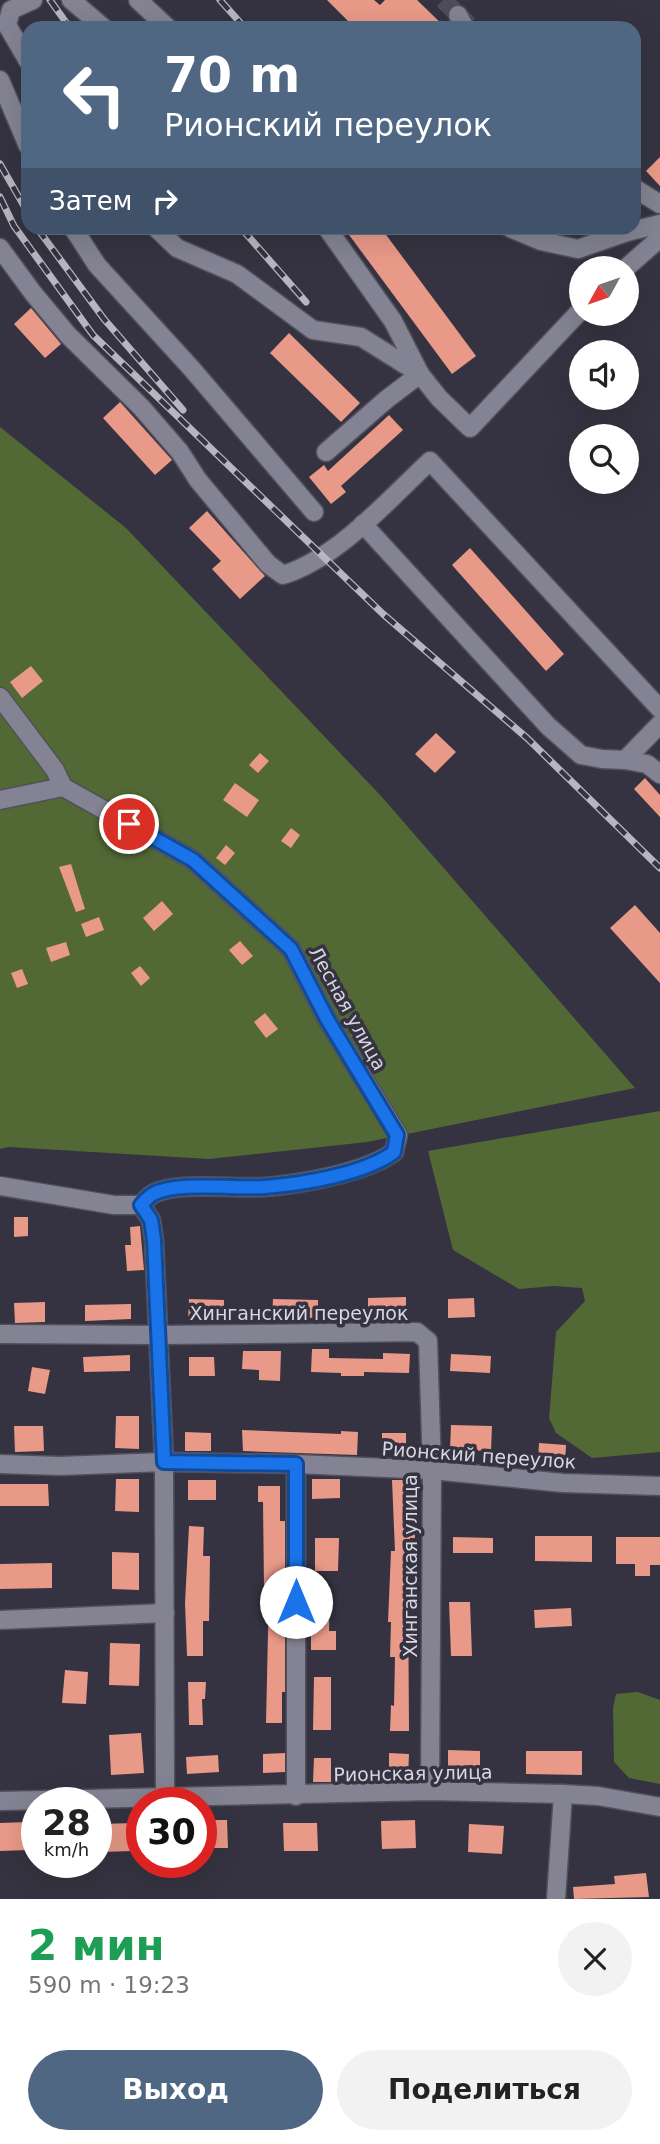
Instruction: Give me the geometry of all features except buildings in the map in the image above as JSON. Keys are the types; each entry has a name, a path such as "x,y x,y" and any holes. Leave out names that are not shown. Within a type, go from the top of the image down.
{"street":[{"path":"21,49 7,24 5,14 33,0"},
{"path":"71,0 96,21"},
{"path":"138,0 160,21"},
{"path":"0,80 21,130"},
{"path":"641,192 660,204"},
{"path":"641,221 660,222"},
{"path":"641,228 660,222"},
{"path":"78,235 97,265 192,369 314,512"},
{"path":"163,235 177,248 237,274 313,330 361,337 420,374"},
{"path":"332,235 393,321 420,374 439,398 470,428 569,323"},
{"path":"527,235 578,249 618,235"},
{"path":"639,256 660,237"},
{"path":"0,248 68,335 141,407 268,564 283,575 299,570 322,556 363,524 430,460 660,709"},
{"path":"326,452 420,374"},
{"path":"363,524 548,726 581,755 602,760 647,764 660,774"},
{"path":"0,697 55,770 63,787 0,800"},
{"path":"625,760 660,724"},
{"name":"Лесная улица","path":"63,787 193,860 291,949 327,1019 397,1135 394,1152 380,1162 341,1174 266,1187 175,1188 153,1194 141,1205"},
{"path":"0,1186 114,1205 141,1205 151,1220 160,1335 164,1462 165,1787"},
{"name":"Хинганский переулок","path":"0,1334 417,1332 428,1341"},
{"name":"Хинганская улица","path":"428,1341 432,1470 430,1791"},
{"name":"Рионский переулок","path":"0,1464 296,1464 432,1470 563,1483 660,1486"},
{"path":"296,1464 296,1796"},
{"path":"0,1620 165,1613"},
{"name":"Рионская улица","path":"217,1796 430,1791 563,1794 598,1796 660,1807"},
{"path":"556,1899 563,1794"},
{"name":"Рионская улица","path":"0,1801 126,1797"}],"green space":[{"path":"0,427 126,528 381,796 635,1088 367,1142 209,1159 9,1147 0,1149"},
{"path":"660,1111 660,1452 592,1458 556,1433 549,1418 556,1332 585,1301 582,1288 554,1286 519,1289 453,1250 428,1151"},
{"path":"638,1692 660,1700 660,1784 629,1778 614,1762 613,1708 616,1694"}],"tunnel":[{"path":"443,0 465,21"}],"railway":[{"path":"50,0 65,21"},
{"path":"220,0 239,21"},
{"path":"0,164 21,201"},
{"path":"0,197 14,226 93,335 383,614 527,738 660,868"},
{"path":"42,235 104,319 183,410"},
{"path":"247,235 306,302"}],"route":[{"path":"129,824 193,860 291,949 327,1019 397,1135 394,1152 380,1162 341,1174 266,1187 175,1188 153,1194 141,1205 151,1220 154,1240 164,1462 296,1464 296,1602"}]}
